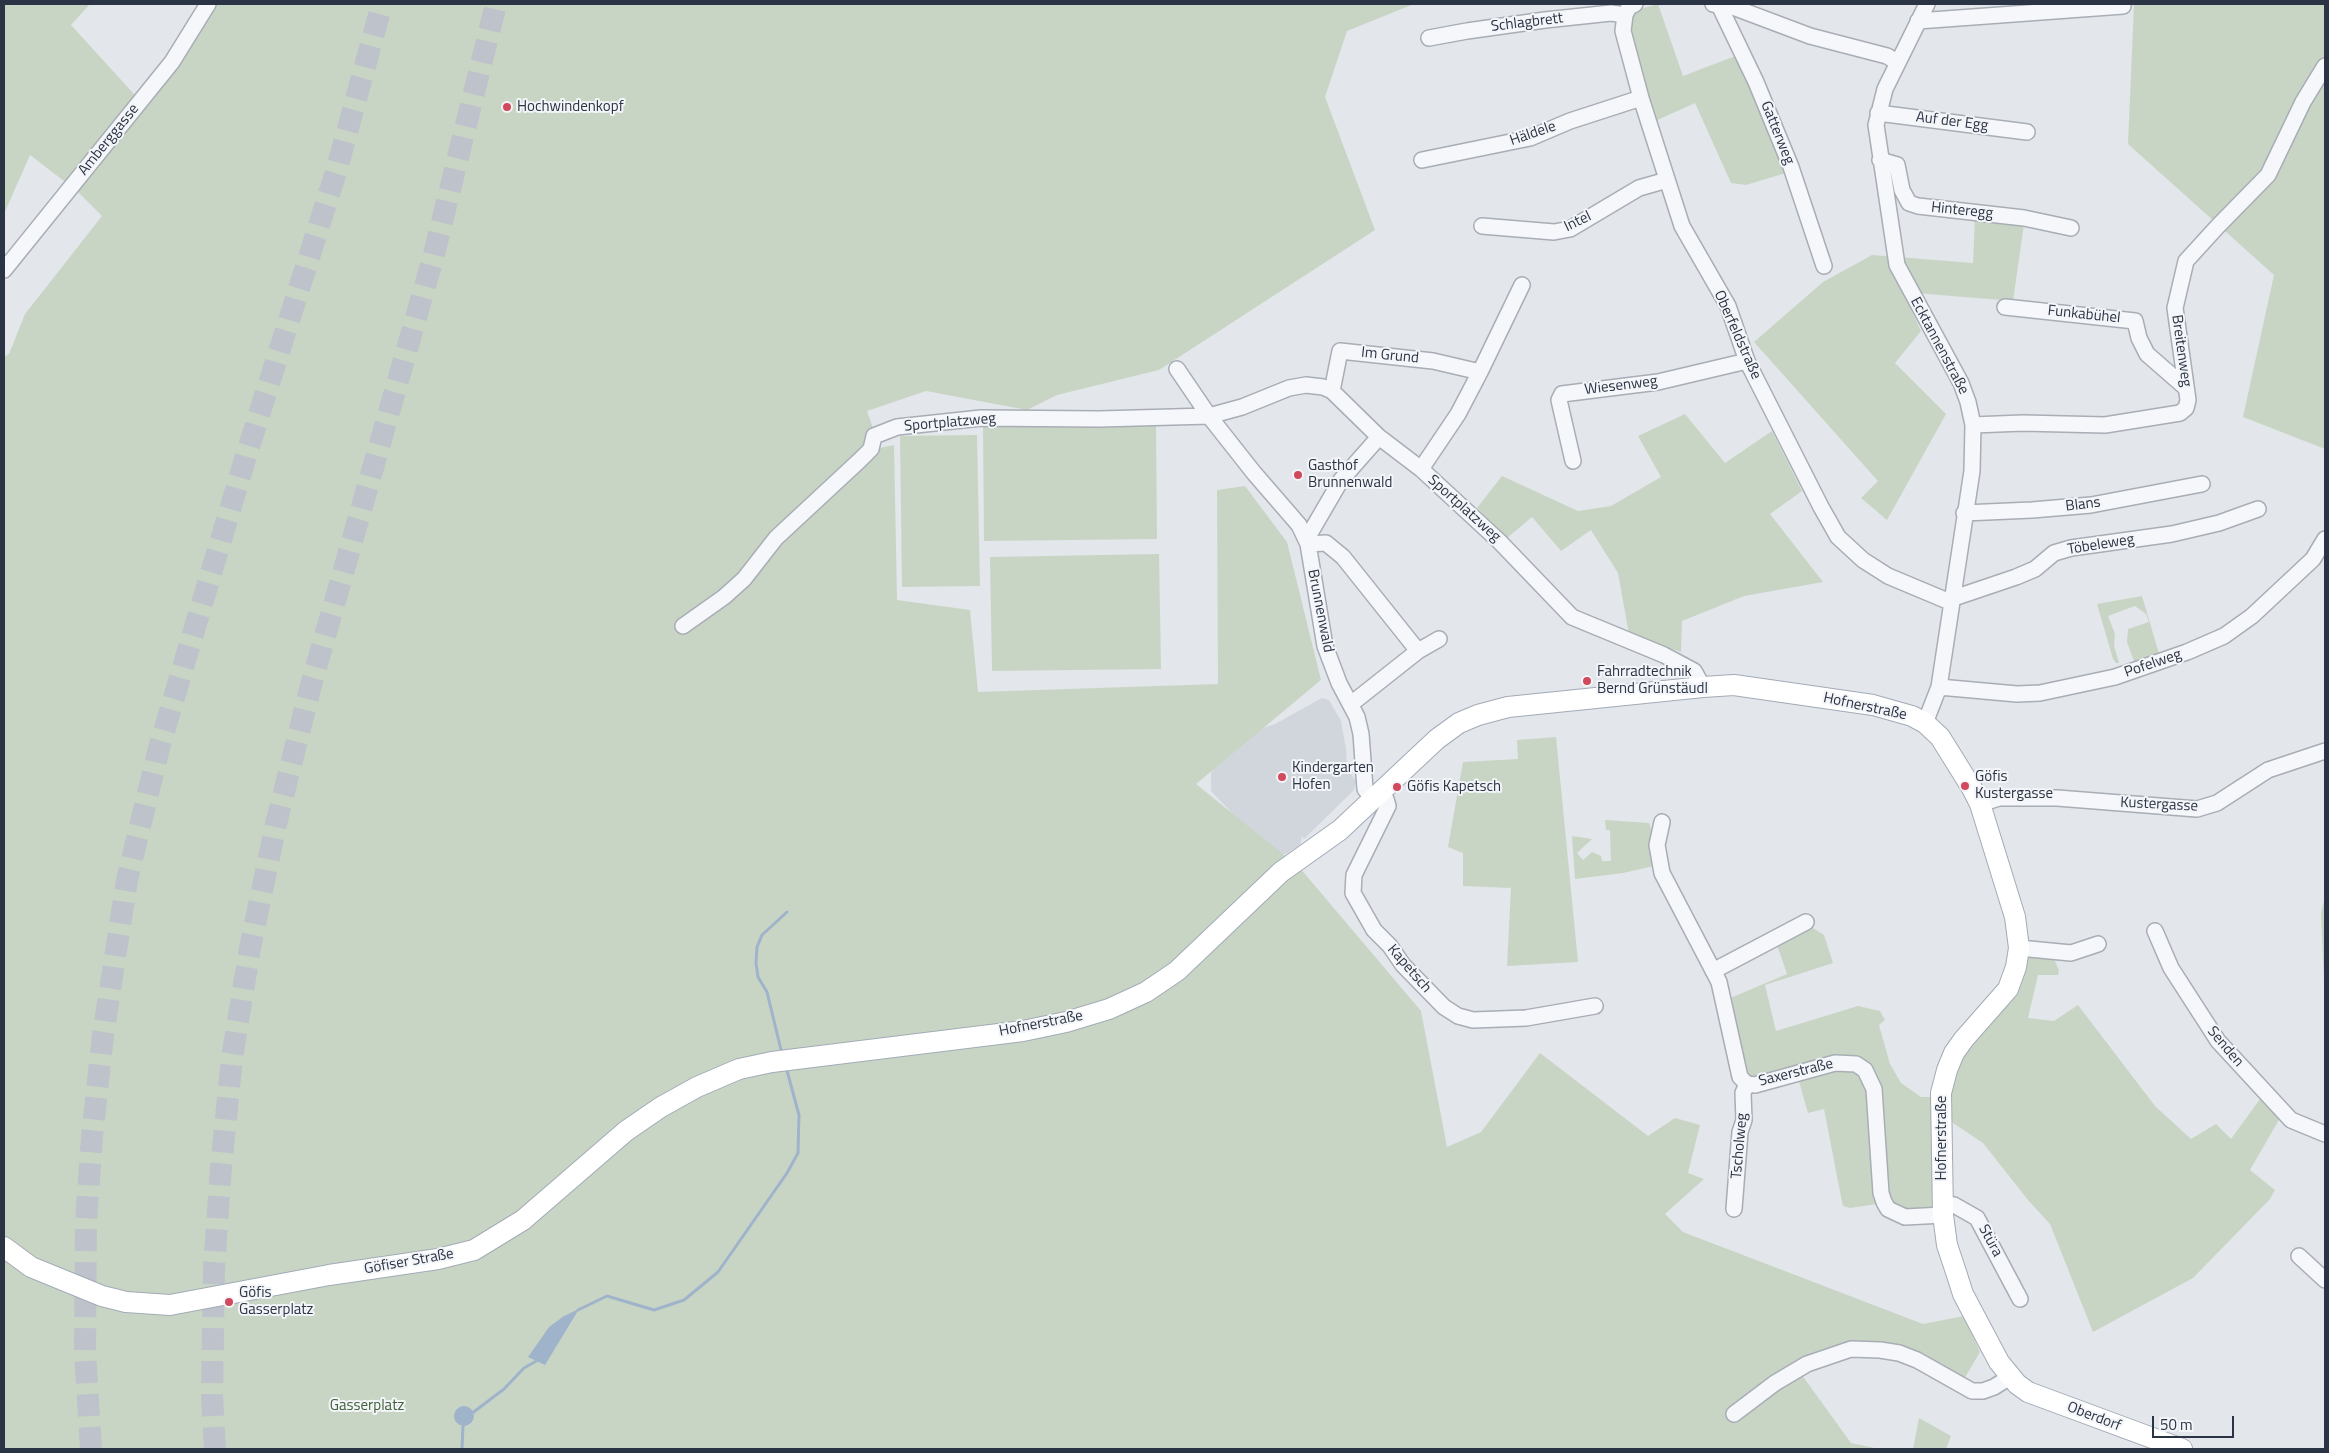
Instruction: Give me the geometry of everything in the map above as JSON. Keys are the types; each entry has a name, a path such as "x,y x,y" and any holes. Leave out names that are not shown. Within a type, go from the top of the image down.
{"main road":[{"name":"Hofnerstraße","path":"772,1062 1023,1031 1066,1022 1109,1009 1146,992 1178,970 1267,887 1285,879 1302,868 1318,848 1437,739 1459,723 1478,715 1508,707 1703,686 1734,685 1873,705 1912,716 1925,723 1940,737 1980,804 2015,917 2019,948 2016,966 2008,989 1964,1039 1947,1070 1941,1093 1943,1210 1947,1245 1963,1294 1999,1362 2010,1377"},
{"name":"Göfiser Straße","path":"4,1247 14,1257 31,1267 66,1283 102,1296 147,1304 170,1304 329,1275 438,1259 474,1250 523,1220 626,1131 661,1107 696,1087 739,1069 772,1062"},
{"name":"Oberdorf","path":"2010,1377 2028,1392 2182,1449"}],"street":[{"name":"Amberggasse","path":"4,270 172,62 208,4"},
{"path":"1715,4 1733,7 1810,36 1887,56 1897,62"},
{"name":"Gatterweg","path":"1715,4 1756,82 1791,167 1824,266"},
{"name":"Ecktannenstraße","path":"1925,723 1939,688 1964,513 1972,472 1973,425 1968,402 1961,383 1897,265 1876,125 1885,89 1927,4"},
{"path":"1918,21 2124,6"},
{"name":"Schlagbrett","path":"1430,38 1630,9"},
{"name":"Oberfeldstraße","path":"1630,9 1623,31 1641,98 1682,226 1728,306 1747,361 1821,507 1838,537 1863,560 1888,576 1951,601"},
{"name":"Breitenweg","path":"1973,425 2023,423 2105,425 2180,413 2186,408 2188,400 2175,308 2186,261 2268,175 2303,102 2325,66"},
{"name":"Häldele","path":"1422,160 1530,138 1570,121 1641,98"},
{"name":"Auf der Egg","path":"1878,113 2027,132"},
{"name":"Hinteregg","path":"1880,160 1896,165 1902,190 1909,202 1918,206 2024,218 2071,228"},
{"name":"Intel","path":"1482,226 1554,232 1570,229 1639,188 1666,180"},
{"path":"1420,470 1458,414 1522,285"},
{"name":"Funkabühel","path":"2005,307 2135,321 2139,338 2147,354 2186,388"},
{"name":"Im Grund","path":"1332,392 1340,351 1433,361 1480,372"},
{"name":"Wiesenweg","path":"1573,461 1559,400 1562,394 1658,382 1747,361"},
{"path":"1177,369 1209,416"},
{"name":"Sportplatzweg","path":"683,626 724,597 744,579 776,538 870,449 874,436 897,427 981,418 1098,419 1209,416 1242,407 1289,388 1306,385 1323,387 1332,392 1379,437 1420,470 1508,549 1572,617 1664,655 1694,671 1703,686"},
{"name":"Brunnenwald","path":"1209,416 1254,473 1299,525 1308,544 1325,646 1339,683 1351,704 1361,734 1365,789 1376,796"},
{"path":"1379,437 1342,480 1309,536 1308,544 1326,544 1337,551 1418,651"},
{"name":"Blans","path":"1964,513 2091,505 2202,484"},
{"name":"Töbeleweg","path":"1951,601 2035,569 2054,553 2071,548 2172,534 2219,523 2258,509"},
{"name":"Pofelweg","path":"1939,688 2016,694 2040,693 2115,677 2187,652 2224,636 2252,616 2313,559 2325,538"},
{"path":"1351,704 1418,651 1440,639"},
{"name":"Kustergasse","path":"1980,804 1999,798 2057,798 2197,809 2217,803 2268,770 2325,750"},
{"name":"Kapetsch","path":"1376,796 1386,799 1388,806 1354,875 1353,893 1374,930 1390,946 1402,965 1444,1007 1458,1016 1473,1020 1526,1018 1595,1006"},
{"name":"Saxerstraße","path":"1662,822 1657,845 1662,873 1720,987 1740,1077 1747,1084 1755,1085 1835,1063 1856,1064 1864,1070 1874,1089 1881,1193 1884,1202 1888,1208 1905,1217 1943,1210"},
{"path":"1713,971 1806,922"},
{"name":"Senden","path":"2155,931 2171,968 2218,1041 2291,1120 2325,1134"},
{"path":"2019,948 2071,953 2098,944"},
{"name":"Tscholweg","path":"1734,1209 1740,1132 1744,1120 1743,1093 1747,1084"},
{"name":"Stüra","path":"1943,1210 1954,1205 1977,1218 2020,1299"},
{"path":"2299,1256 2325,1280"},
{"path":"1734,1414 1775,1383 1807,1364 1850,1349 1899,1353 1917,1360 1972,1391 1983,1391 1994,1387 2010,1377"}],"shaded area":[{"name":"Kindergarten Hofen","path":"1322,698 1329,700 1341,721 1347,768 1356,781 1354,790 1304,839 1302,836 1300,845 1286,854 1280,854 1232,813 1211,791 1211,773 1224,751 1242,735 1275,724"}],"green space":[{"name":"Gasserplatz","path":"4,4 90,4 71,25 144,105 209,4 1414,4 1347,31 1325,97 1375,230 1159,370 1057,395 1027,410 926,391 867,411 880,448 894,445 897,600 970,610 978,692 1218,684 1217,490 1245,486 1287,542 1321,680 1196,784 1299,867 1421,1011 1447,1147 1481,1132 1540,1053 1648,1136 1675,1118 1700,1125 1688,1173 1704,1179 1665,1214 1683,1232 1923,1324 1964,1316 1980,1352 1960,1386 1898,1346 1794,1364 1851,1443 1879,1449 4,1449 4,357 9,354 25,314 102,216 77,191 30,155 4,214","holes":["465,1406 474,1415 473,1421 469,1425 459,1408"]},
{"path":"1658,4 1683,76 1738,55 1789,172 1746,185 1731,183 1695,103 1653,122 1629,28 1632,16 1640,9"},
{"path":"2134,4 2325,4 2325,449 2243,417 2274,275 2128,144"},
{"path":"1975,218 2024,224 2013,301 1903,292 1921,331 1895,363 1946,414 1887,520 1861,498 1878,481 1754,342 1823,282 1872,255 1973,263"},
{"path":"1685,414 1725,463 1772,431 1802,491 1770,514 1823,582 1744,596 1682,621 1681,652 1629,634 1618,573 1591,530 1561,551 1532,517 1507,538 1477,508 1502,476 1578,511 1611,506 1661,477 1638,436"},
{"path":"1156,425 1157,539 984,541 983,427"},
{"path":"977,435 980,586 902,587 900,436"},
{"path":"1159,554 1161,669 992,671 990,557"},
{"path":"2142,596 2160,657 2135,664 2127,642 2128,629 2149,622 2146,614 2135,606 2108,616 2115,634 2114,646 2119,663 2116,663 2113,659 2097,604"},
{"path":"1556,737 1578,962 1507,966 1511,888 1463,886 1463,853 1448,847 1463,762 1518,759 1517,740"},
{"path":"1605,820 1649,823 1653,835 1654,866 1623,873 1575,879 1572,836 1592,839 1577,853 1583,860 1592,852 1601,856 1602,861 1611,861 1610,830 1606,830"},
{"path":"2325,897 2325,1004 2321,913"},
{"path":"1811,927 1824,935 1833,963 1765,985 1776,1031 1858,1006 1880,1011 1885,1020 1879,1025 1890,1064 1901,1083 1921,1097 1933,1097 1935,1210 1900,1211 1886,1196 1867,1066 1760,1079 1752,1078 1746,1074 1728,999 1787,974 1776,942"},
{"path":"2023,956 2053,956 2059,971 2058,975 2038,975 2028,1018 2054,1021 2078,1005 2155,1106 2191,1139 2216,1124 2231,1139 2263,1095 2280,1118 2250,1170 2275,1190 2270,1199 2193,1278 2093,1332 2050,1224 2028,1200 1983,1143 1953,1123 1945,1109 1952,1071"},
{"path":"1850,1067 1867,1081 1877,1204 1850,1208 1843,1206 1824,1109 1808,1113 1798,1078"},
{"path":"1919,1418 1951,1436 1946,1449 1913,1449"}],"water":[{"path":"579,1309 545,1365 528,1357 549,1327 564,1316"},
{"path":"464,1406 471,1409 474,1416 471,1423 464,1426 457,1423 454,1416 457,1409"}],"waterway":[{"path":"782,1054 767,992 758,977 756,963 757,947 762,935 787,912"},
{"path":"578,1310 607,1296 654,1310 684,1300 718,1272 787,1173 798,1153 799,1115 786,1067"},
{"path":"471,1414 504,1389 524,1368 538,1360"},
{"path":"462,1449 463,1426 465,1423"}],"tunnel":[{"path":"91,1449 85,1353 86,1221 92,1137 103,1035 127,880 159,748 246,456 336,172 382,4"},
{"path":"215,1449 212,1396 214,1268 221,1167 232,1058 250,948 276,824 311,685 433,258 496,4"}],"place":[{"name":"Hochwindenkopf","path":"507,107"},
{"name":"Gasthof Brunnenwald","path":"1298,475"},
{"name":"Fahrradtechnik Bernd Grünstäudl","path":"1587,681"},
{"name":"Kindergarten Hofen","path":"1282,777"},
{"name":"Göfis Kustergasse","path":"1965,786"},
{"name":"Göfis Kapetsch","path":"1397,787"},
{"name":"Göfis Gasserplatz","path":"229,1302"}]}
